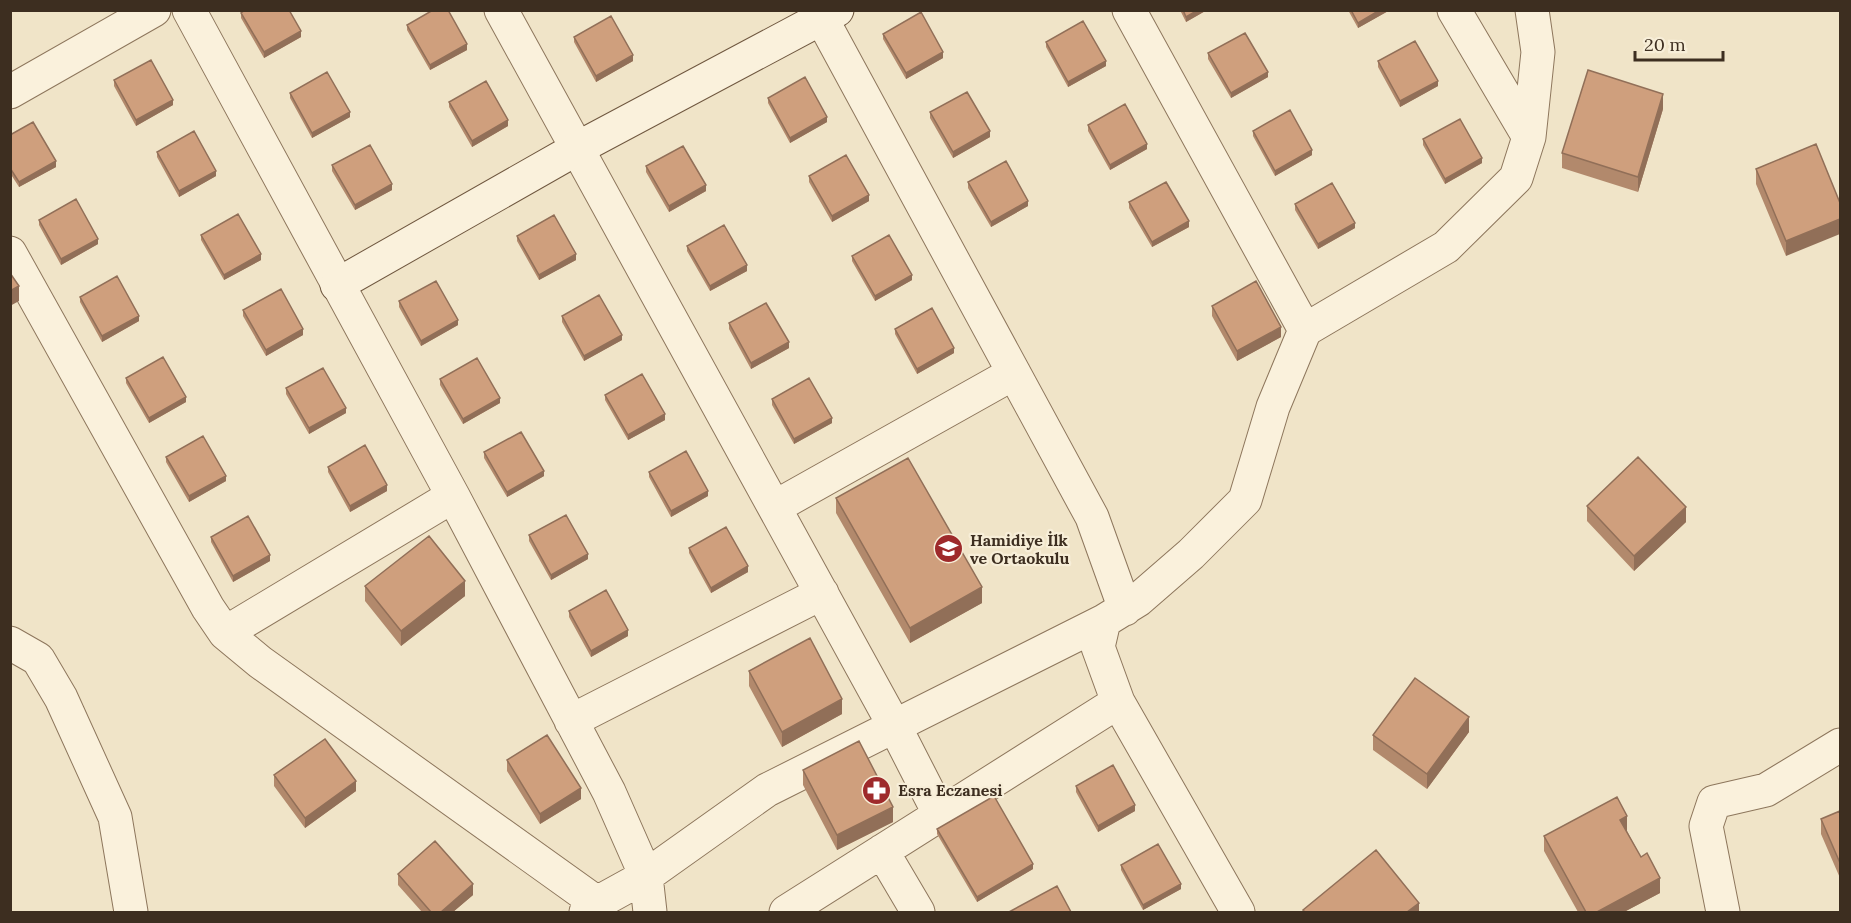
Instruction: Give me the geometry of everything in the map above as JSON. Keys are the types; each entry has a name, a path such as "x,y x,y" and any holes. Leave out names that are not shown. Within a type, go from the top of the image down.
{"street":[{"path":"10,92 154,10"},
{"path":"189,10 453,496 609,792 646,876 650,912"},
{"path":"501,10 822,593 940,815"},
{"path":"1129,10 1305,330"},
{"path":"1454,10 1529,137"},
{"path":"10,254 208,608 225,633 260,662 592,908 646,876 767,790 1114,615 1138,600 1191,555 1245,500 1273,407 1305,330 1446,247 1516,178 1529,137 1538,52 1532,10"},
{"path":"338,285 578,148 825,13 1092,517 1114,615 1098,647 1118,702 1238,912"},
{"path":"775,507 1014,373"},
{"path":"225,633 453,496"},
{"path":"571,721 822,593"},
{"path":"10,643 38,658 61,698 115,818 131,912"},
{"path":"786,912 1118,702"},
{"path":"1723,912 1706,826 1714,802 1766,790 1840,745"},
{"path":"882,851 918,912"}],"building":[{"path":"245,10 289,10 301,31 264,52 241,13"},
{"path":"433,10 448,10 467,44 430,65 407,25"},
{"path":"1183,10 1198,10 1186,17"},
{"path":"1351,10 1380,10 1358,23"},
{"path":"921,12 943,52 906,73 883,34"},
{"path":"611,16 633,55 596,76 574,37"},
{"path":"1083,21 1106,61 1068,82 1046,42"},
{"path":"1245,33 1268,72 1231,93 1208,53"},
{"path":"1415,41 1438,81 1400,101 1378,61"},
{"path":"151,60 173,100 136,120 114,80"},
{"path":"1588,70 1663,94 1638,177 1562,153"},
{"path":"327,72 350,112 312,133 290,93"},
{"path":"805,77 827,117 790,138 768,98"},
{"path":"486,81 508,120 472,141 449,102"},
{"path":"967,92 990,131 953,152 930,112"},
{"path":"1125,104 1147,144 1110,165 1088,125"},
{"path":"1290,110 1312,150 1275,171 1253,131"},
{"path":"1460,119 1482,158 1445,179 1423,139"},
{"path":"33,122 56,161 19,182 10,168 10,135"},
{"path":"194,131 216,171 179,191 157,152"},
{"path":"1816,144 1840,203 1840,219 1786,241 1756,169"},
{"path":"370,145 392,184 355,205 332,165"},
{"path":"683,146 706,185 669,206 646,166"},
{"path":"846,155 869,195 832,216 809,176"},
{"path":"1006,161 1028,201 991,222 968,182"},
{"path":"1166,182 1189,221 1152,242 1129,202"},
{"path":"1332,183 1355,223 1318,244 1295,204"},
{"path":"76,199 98,239 61,259 39,220"},
{"path":"238,214 261,254 224,275 201,235"},
{"path":"554,215 576,254 539,275 517,236"},
{"path":"724,225 747,265 710,286 687,246"},
{"path":"889,235 912,275 875,296 852,256"},
{"path":"10,273 19,286 10,291"},
{"path":"117,276 139,316 102,336 80,297"},
{"path":"436,281 458,320 421,341 399,301"},
{"path":"1256,281 1281,327 1237,351 1212,306"},
{"path":"281,289 303,329 266,350 243,310"},
{"path":"599,295 622,335 584,356 562,316"},
{"path":"766,303 789,342 751,363 729,323"},
{"path":"932,308 954,348 917,369 895,329"},
{"path":"163,357 186,397 149,418 126,378"},
{"path":"477,358 500,398 463,419 440,379"},
{"path":"323,368 346,408 309,428 286,388"},
{"path":"642,374 665,414 628,435 605,395"},
{"path":"809,378 832,418 794,439 772,399"},
{"path":"521,432 544,471 507,492 484,452"},
{"path":"203,436 226,476 189,496 166,457"},
{"path":"365,445 387,485 350,506 328,467"},
{"path":"686,451 708,491 671,511 649,472"},
{"path":"1638,457 1686,507 1634,556 1587,506"},
{"path":"908,458 982,587 910,628 836,498"},
{"path":"566,515 588,554 551,575 529,535"},
{"path":"248,516 270,555 233,576 211,537"},
{"path":"726,527 748,566 711,588 689,548"},
{"path":"429,536 465,581 401,631 365,586"},
{"path":"606,590 628,630 591,651 569,611"},
{"path":"810,638 842,699 782,732 749,671"},
{"path":"1415,678 1469,717 1427,774 1373,735"},
{"path":"547,735 581,788 540,814 507,760"},
{"path":"325,739 356,781 305,818 274,775"},
{"path":"859,741 893,807 837,835 803,770"},
{"path":"1113,765 1135,805 1098,826 1076,786"},
{"path":"994,796 1033,864 977,897 937,829"},
{"path":"1617,797 1627,816 1620,820 1641,857 1647,853 1660,878 1597,912 1586,912 1544,836"},
{"path":"1840,811 1840,863 1821,819"},
{"path":"435,841 473,884 441,912 431,912 398,874"},
{"path":"1158,844 1181,884 1143,905 1121,865"},
{"path":"1376,850 1419,903 1407,912 1305,912 1303,910"},
{"path":"1057,886 1071,912 1009,912"}],"place":[{"name":"Hamidiye İlk ve Ortaokulu","path":"949,549"},
{"name":"Esra Eczanesi","path":"877,790"}]}
